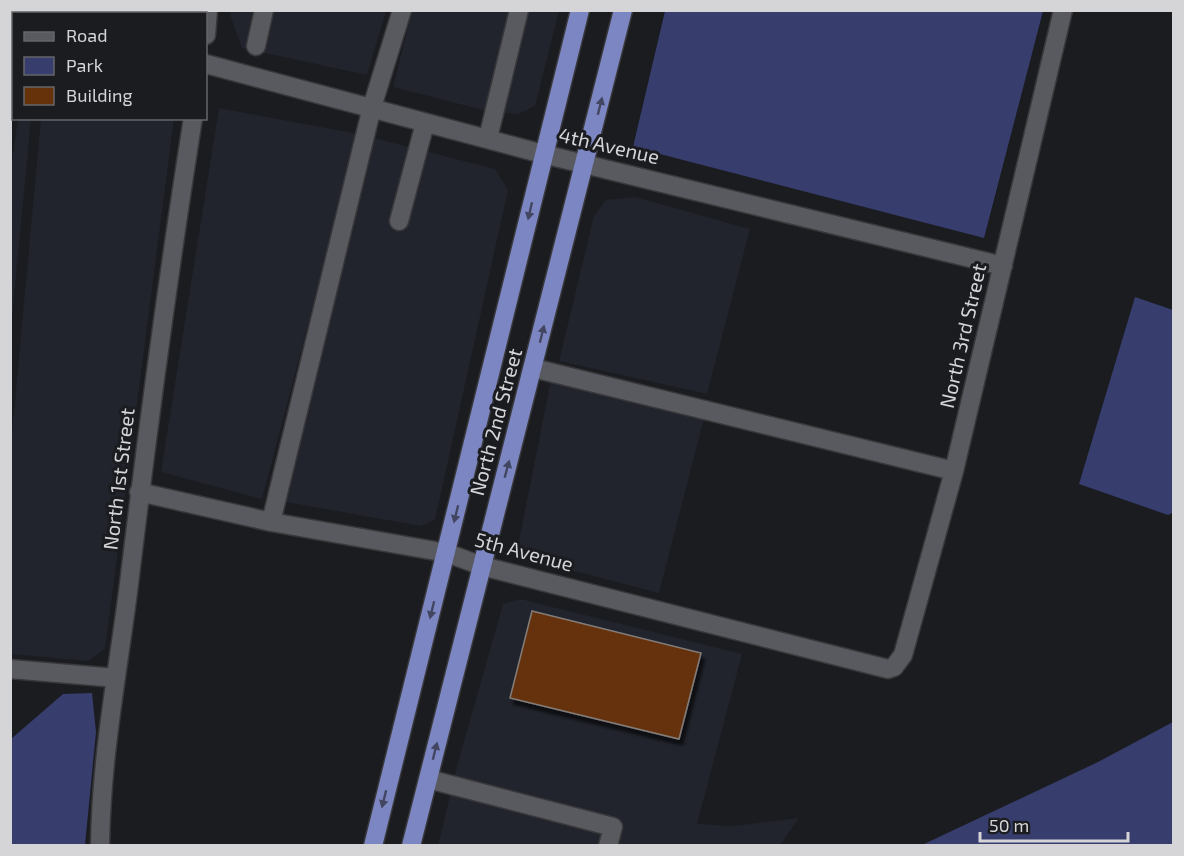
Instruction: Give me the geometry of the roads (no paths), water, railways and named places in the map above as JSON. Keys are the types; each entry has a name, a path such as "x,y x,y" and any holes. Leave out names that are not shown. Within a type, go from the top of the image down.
{"highway":[{"name":"North 2nd Street","path":"373,846 580,10"},
{"name":"North 2nd Street","path":"411,846 623,10"}],"street":[{"path":"256,46 264,10"},
{"path":"271,522 372,107 402,10"},
{"path":"488,138 519,10"},
{"name":"North 3rd Street","path":"894,667 903,655 954,471 1063,10"},
{"name":"4th Avenue","path":"207,64 543,154 1003,266"},
{"name":"North 1st Street","path":"100,846 103,780 139,492 172,250 193,120"},
{"path":"399,221 425,123"},
{"path":"533,368 954,471"},
{"name":"5th Avenue","path":"139,492 271,522 447,553 482,566 888,669 894,667"},
{"path":"10,669 116,678"},
{"path":"428,778 613,827 608,846"}],"railway":[{"path":"10,19 12,10"}]}
